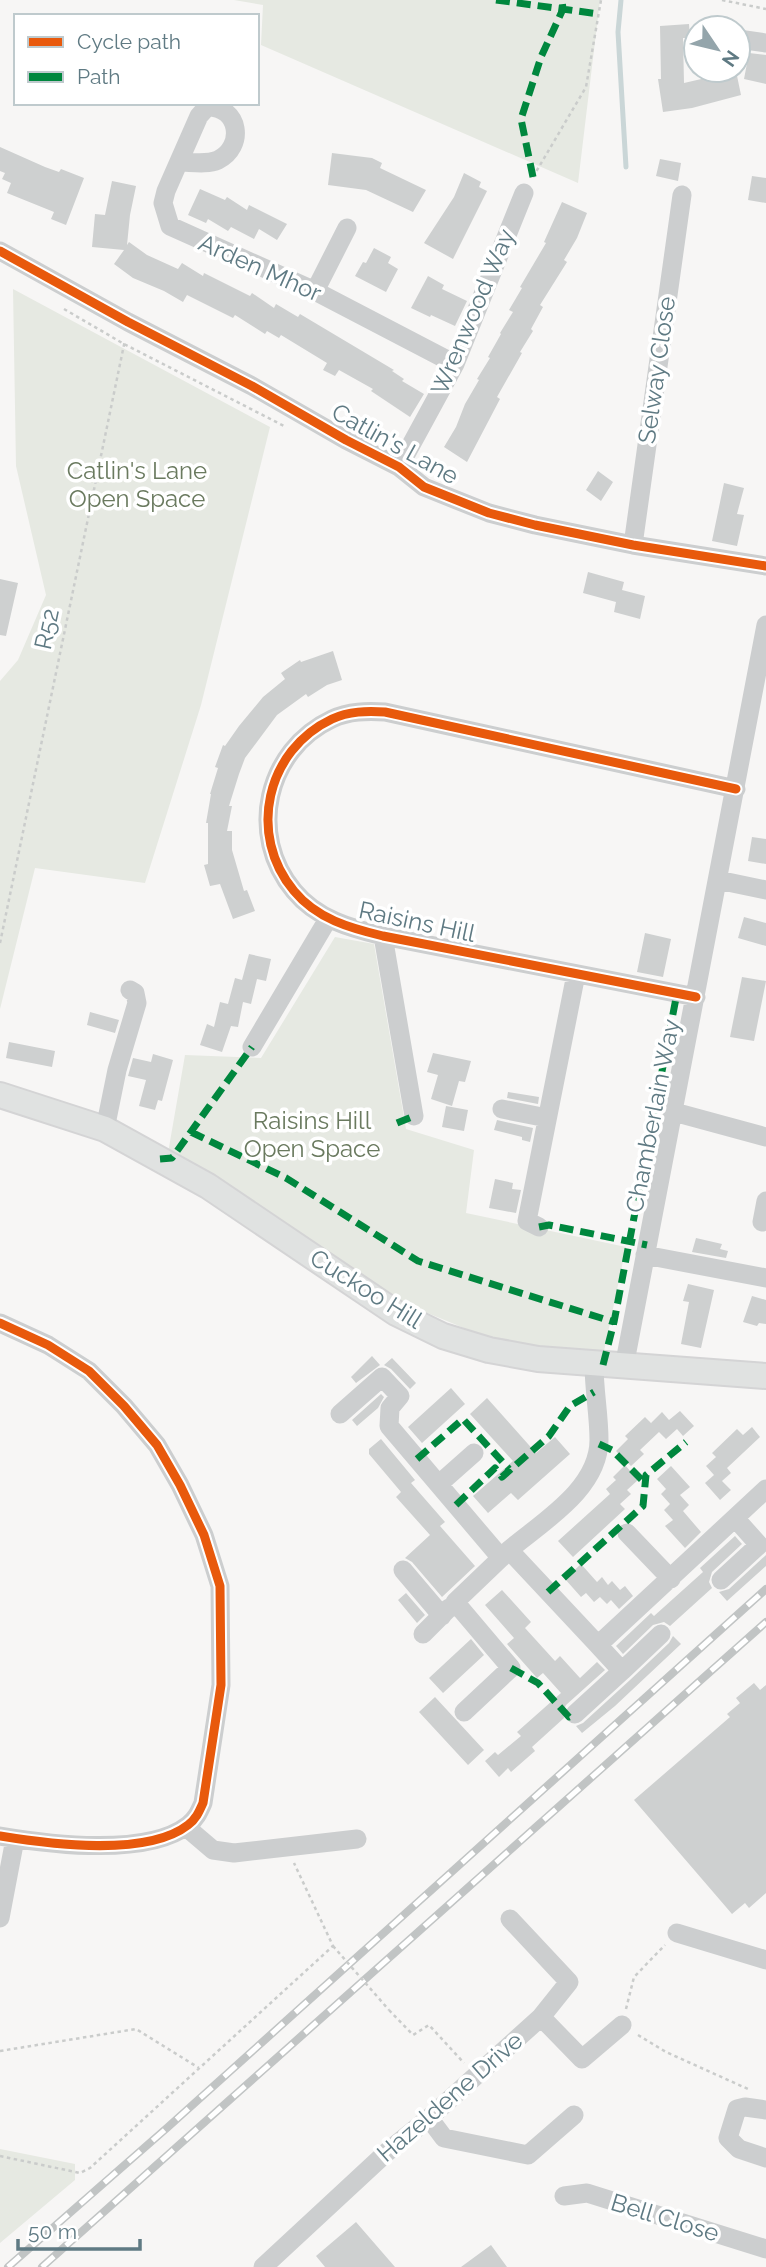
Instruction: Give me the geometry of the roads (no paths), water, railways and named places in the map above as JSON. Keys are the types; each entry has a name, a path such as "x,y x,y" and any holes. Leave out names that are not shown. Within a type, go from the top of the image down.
{"main road":[{"name":"Cuckoo Hill","path":"0,1095 105,1129 208,1186 396,1313 443,1336 489,1350 538,1359 766,1376"}],"street":[{"name":"Arden Mhor","path":"179,162 216,161 225,155 235,141 235,124 229,115 218,107 207,107 199,116 179,162 163,203 170,226 315,291 455,364"},
{"name":"Wrenwood Way","path":"399,467 455,364 524,193"},
{"name":"Selway Close","path":"633,545 682,195"},
{"path":"315,291 347,228"},
{"name":"Catlin's Lane","path":"0,251 399,467 424,486 489,513 633,545 766,566"},
{"name":"Chamberlain Way","path":"624,1367 766,625"},
{"name":"Raisins Hill","path":"696,997 383,936 350,928 328,919 295,893 278,868 268,840 268,811 274,782 290,753 309,733 334,718 360,711 385,712 736,789"},
{"path":"718,880 766,890"},
{"path":"252,1047 328,919"},
{"path":"383,936 414,1116"},
{"path":"539,1227 527,1221 576,974"},
{"path":"105,1129 117,1070 137,1003 135,993 130,990"},
{"path":"502,1109 547,1118"},
{"path":"674,1111 766,1137"},
{"path":"762,1222 766,1201"},
{"path":"645,1255 766,1278"},
{"path":"0,1323 48,1345 89,1371 157,1445 204,1535 220,1586 220,1685 203,1803 197,1817 186,1827 167,1836 134,1843 94,1847 7,1838 0,1918"},
{"path":"423,1634 505,1554 576,1494 591,1472 600,1443 594,1364"},
{"path":"340,1414 382,1377 400,1396 390,1409 389,1426 505,1554 622,1671"},
{"path":"439,1484 474,1453"},
{"path":"598,1645 766,1489"},
{"path":"721,1580 759,1545 735,1518"},
{"path":"627,1533 671,1579"},
{"path":"403,1570 511,1668 464,1713"},
{"path":"575,1714 661,1634"},
{"path":"186,1827 214,1850 234,1853 357,1839"},
{"name":"Hazeldene Drive","path":"263,2267 387,2152 429,2119 541,2017 569,1982 510,1919"},
{"path":"677,1933 766,1960"},
{"path":"541,2017 582,2059 622,2025"},
{"path":"766,2110 745,2107 737,2109 728,2138 739,2149 766,2158"},
{"path":"429,2119 444,2138 528,2155 574,2115"},
{"name":"Bell Close","path":"564,2196 587,2193 766,2249"}],"waterway":[{"path":"621,0 618,32 626,167"}],"railway":[{"path":"8,2267 168,2127 766,1589"},
{"path":"42,2267 766,1622"}],"park label":[{"name":"Catlin's Lane Open Space","path":"137,485"},
{"name":"Raisins Hill Open Space","path":"312,1135"}]}
